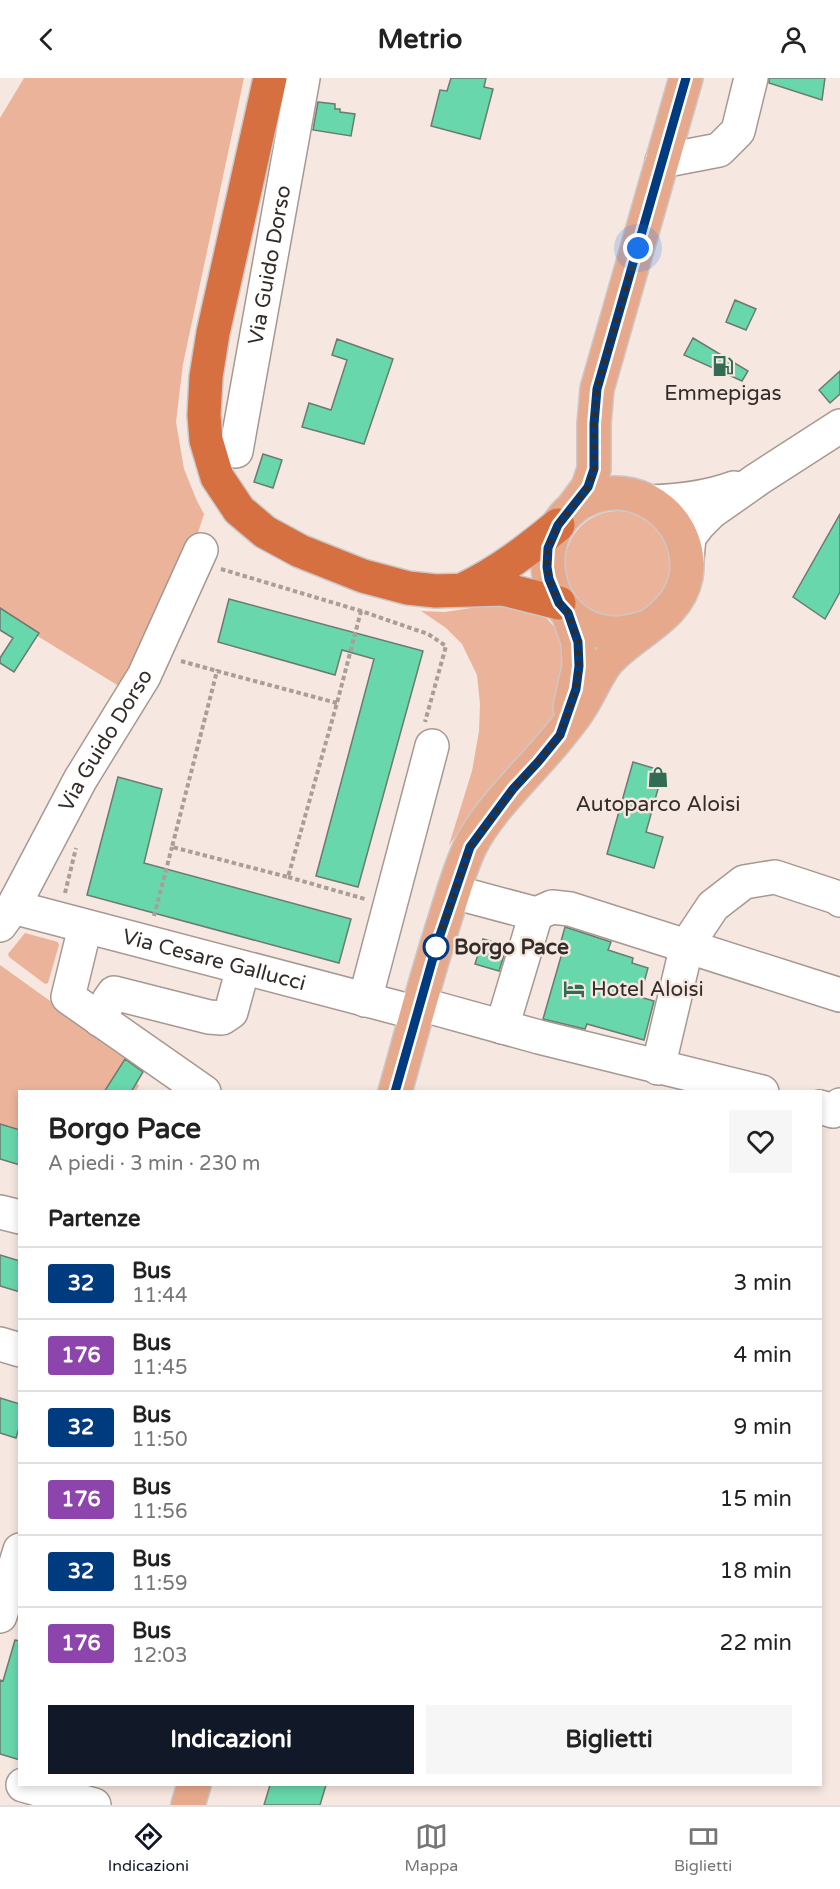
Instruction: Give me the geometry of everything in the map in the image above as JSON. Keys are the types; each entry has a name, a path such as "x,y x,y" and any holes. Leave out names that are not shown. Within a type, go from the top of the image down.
{"highway":[{"path":"270,78 213,333 206,378 204,415 206,441 218,477 240,510 266,532 300,551 363,576 408,588 436,591 503,590 563,608"},
{"path":"462,590 508,564 565,517"}],"main road":[{"path":"560,735 576,689 579,666 578,642 549,579 548,548 565,517 588,487 594,469 597,389 686,78"},
{"path":"396,1090 418,1009 470,847 513,789 538,762 580,709 606,663 622,645 671,608 686,578 687,559 679,531 663,510 644,499 625,481 608,444 605,389 613,336"},
{"path":"565,517 595,496 617,493 644,499"},
{"path":"563,608 578,621 598,631 627,633 646,627"},
{"path":"188,1805 194,1786"}],"street":[{"name":"Via Guido Dorso","path":"236,451 303,78"},
{"path":"662,161 719,150 738,131 751,78"},
{"path":"687,559 689,537 711,512 840,426"},
{"path":"644,499 672,502 708,497 758,479"},
{"name":"Via Guido Dorso","path":"6,916 80,780 144,676 199,556"},
{"path":"365,1000 432,746"},
{"path":"658,1068 687,945 713,906 744,882 775,877 840,900"},
{"path":"454,892 536,914 552,907 570,909 840,995"},
{"path":"502,1027 536,914"},
{"name":"Via Cesare Gallucci","path":"6,916 85,927 365,1000 502,1027 658,1068 753,1090"},
{"path":"85,927 68,997 201,1090"},
{"path":"100,1020 114,993 209,1017 222,1018 231,1012 243,968"},
{"path":"822,1108 833,1111 840,1105"},
{"path":"0,1212 18,1216"},
{"path":"0,1344 18,1349"},
{"path":"2,1603 18,1556"},
{"path":"0,1778 18,1783"},
{"path":"28,1786 94,1805"}],"path":[{"path":"199,556 428,634 446,646"},
{"path":"172,847 288,878 361,611"},
{"path":"154,654 337,703"},
{"path":"151,927 217,671"},
{"path":"62,903 79,838"}],"shaded area":[{"path":"24,78 244,78 183,364 176,422 184,469 204,514 194,545 122,688 0,613 0,118"},
{"path":"618,511 638,515 656,526 667,544 671,564 667,584 656,602 638,613 618,617 598,613 580,602 569,584 565,564 569,544 580,526 598,515"},
{"path":"510,602 539,610 561,634 569,647 555,717 492,788 449,845 472,771 479,731 480,704 477,675 462,644 446,628 421,611 445,612"},
{"path":"25,933 58,942 48,983 45,984 9,957 8,954"},
{"path":"0,965 145,1069 137,1083 139,1086 136,1090 18,1090 18,1165 0,1159"}],"building":[{"path":"451,78 486,78 484,87 493,89 480,139 431,126 440,90 447,91"},
{"path":"769,78 825,78 822,100 769,83"},
{"path":"318,102 335,104 335,109 340,109 340,112 355,114 351,136 313,130"},
{"path":"735,300 756,309 746,330 726,322"},
{"path":"693,338 748,371 742,381 684,355"},
{"path":"337,339 393,359 364,444 302,427 309,403 331,410 347,360 332,355"},
{"path":"840,371 840,394 830,403 819,390"},
{"path":"263,454 282,460 273,488 254,482"},
{"path":"840,514 840,592 825,619 793,597"},
{"path":"229,599 423,651 358,887 316,876 374,659 342,650 335,675 218,642"},
{"path":"0,608 39,633 14,672 0,663 0,658 13,638 0,630"},
{"path":"633,762 663,771 646,832 663,837 654,868 607,854"},
{"path":"118,777 162,789 144,863 351,919 339,963 87,895"},
{"path":"565,927 611,942 608,950 633,958 632,963 648,968 640,997 654,1001 644,1040 587,1024 585,1029 543,1019 562,953 558,952"},
{"path":"483,939 507,946 499,971 475,964"},
{"path":"125,1059 143,1072 132,1090 105,1090"},
{"path":"0,1124 18,1129 18,1164 0,1159"},
{"path":"0,1255 18,1260 18,1291 0,1286"},
{"path":"0,1398 18,1403 18,1432 16,1438 0,1433"},
{"path":"15,1640 18,1641 18,1759 0,1754 0,1680 3,1681"},
{"path":"270,1786 326,1786 320,1805 264,1805"}],"bus line":[{"name":"32","path":"396,1090 437,944 470,847 488,820 560,735 576,689 579,666 578,642 568,613 559,603 549,579 548,548 558,525 588,487 594,469 597,389 686,78"}],"place":[{"name":"Emmepigas","path":"723,366"},
{"name":"Autoparco Aloisi","path":"658,777"},
{"name":"Borgo Pace","path":"436,947"},
{"name":"Hotel Aloisi","path":"574,989"}],"route":[{"path":"436,947 470,847 488,820 560,735 576,689 579,666 578,642 568,613 559,603 549,579 548,548 558,525 588,487 594,469 597,389 638,248"}]}
